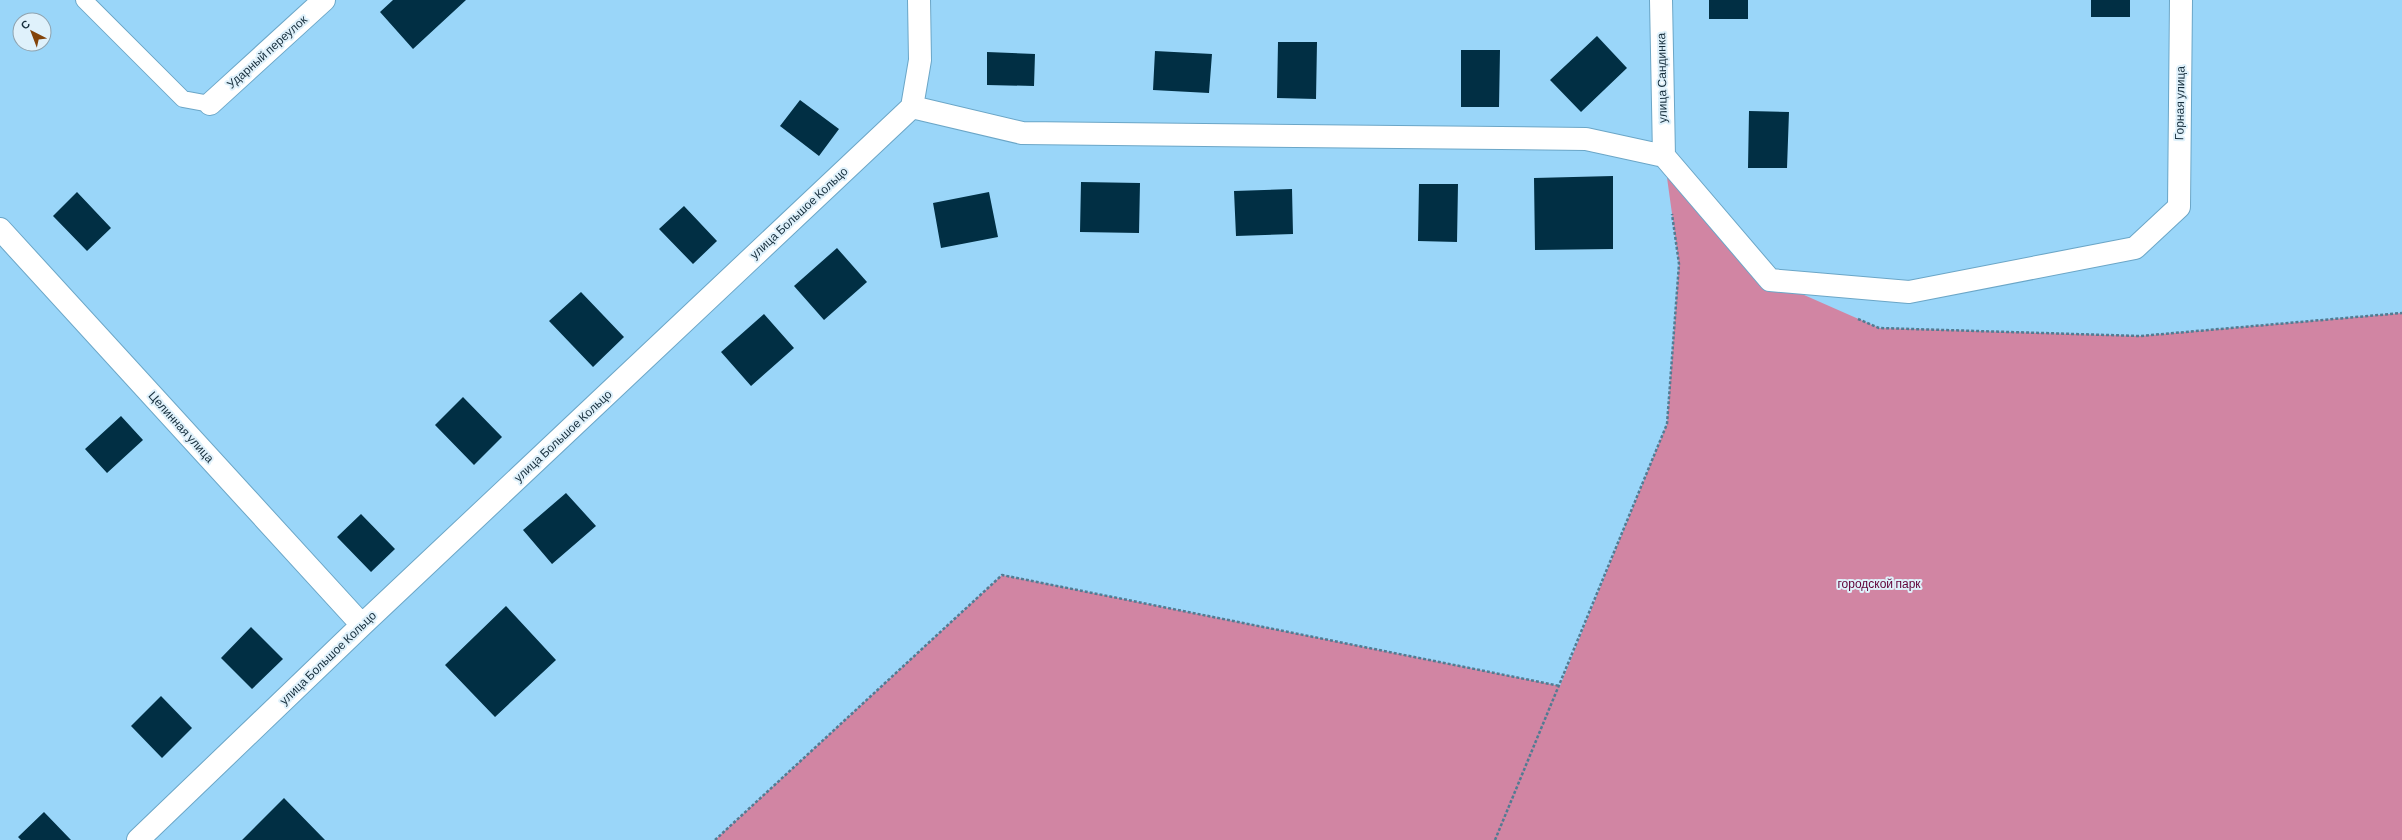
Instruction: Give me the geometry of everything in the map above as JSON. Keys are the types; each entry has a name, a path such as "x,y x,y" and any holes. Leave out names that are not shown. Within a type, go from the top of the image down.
{"street":[{"name":"Ударный переулок","path":"210,104 324,0"},
{"path":"919,0 920,60 912,107 1022,133 1586,139 1664,156"},
{"name":"улица Сандинка","path":"1661,0 1664,156"},
{"name":"Горная улица","path":"1664,156 1770,280 1909,292 2136,248 2179,206 2181,0"},
{"name":"улица Большое Кольцо","path":"138,840 362,625 912,107"},
{"name":"Целинная улица","path":"0,229 362,625"}],"lane":[{"path":"84,0 183,99 210,104"}],"path":[{"path":"1495,840 1560,686 1667,424 1679,264 1671,210"},
{"path":"1857,319 1879,328 2140,336 2402,313"},
{"path":"715,840 1002,575 1560,686"}],"green space":[{"name":"городской парк","path":"1664,156 1770,280 1879,328 2140,336 2402,313 2402,840 715,840 1002,575 1560,686 1667,424 1679,264"}],"building":[{"path":"393,0 466,0 413,49 380,12"},
{"path":"1709,0 1748,0 1748,19 1709,19"},
{"path":"2091,0 2130,0 2130,17 2091,17"},
{"path":"1597,36 1627,68 1581,112 1550,80"},
{"path":"1278,42 1317,42 1316,99 1277,98"},
{"path":"1461,50 1500,50 1499,107 1461,107"},
{"path":"1155,51 1212,54 1209,93 1153,90"},
{"path":"987,52 1035,54 1034,86 987,85"},
{"path":"800,100 839,129 819,156 780,126"},
{"path":"1749,111 1789,112 1787,168 1748,168"},
{"path":"1613,176 1613,249 1535,250 1534,178"},
{"path":"1081,182 1140,183 1139,233 1080,232"},
{"path":"1419,184 1458,184 1457,242 1418,241"},
{"path":"1292,189 1293,234 1236,236 1234,191"},
{"path":"77,192 111,228 87,251 53,216"},
{"path":"989,192 998,237 941,248 933,203"},
{"path":"684,206 717,241 693,264 659,229"},
{"path":"837,248 867,282 824,320 794,286"},
{"path":"581,292 624,337 593,367 549,321"},
{"path":"764,314 794,348 751,386 721,352"},
{"path":"463,397 502,437 474,465 435,425"},
{"path":"121,416 143,440 107,473 85,449"},
{"path":"566,493 596,526 552,564 523,530"},
{"path":"361,514 395,549 371,572 337,537"},
{"path":"506,606 556,660 495,717 445,665"},
{"path":"251,627 283,659 252,689 221,658"},
{"path":"161,696 192,728 162,758 131,726"},
{"path":"284,798 325,840 242,840"},
{"path":"44,812 71,840 21,840 18,837"}]}
